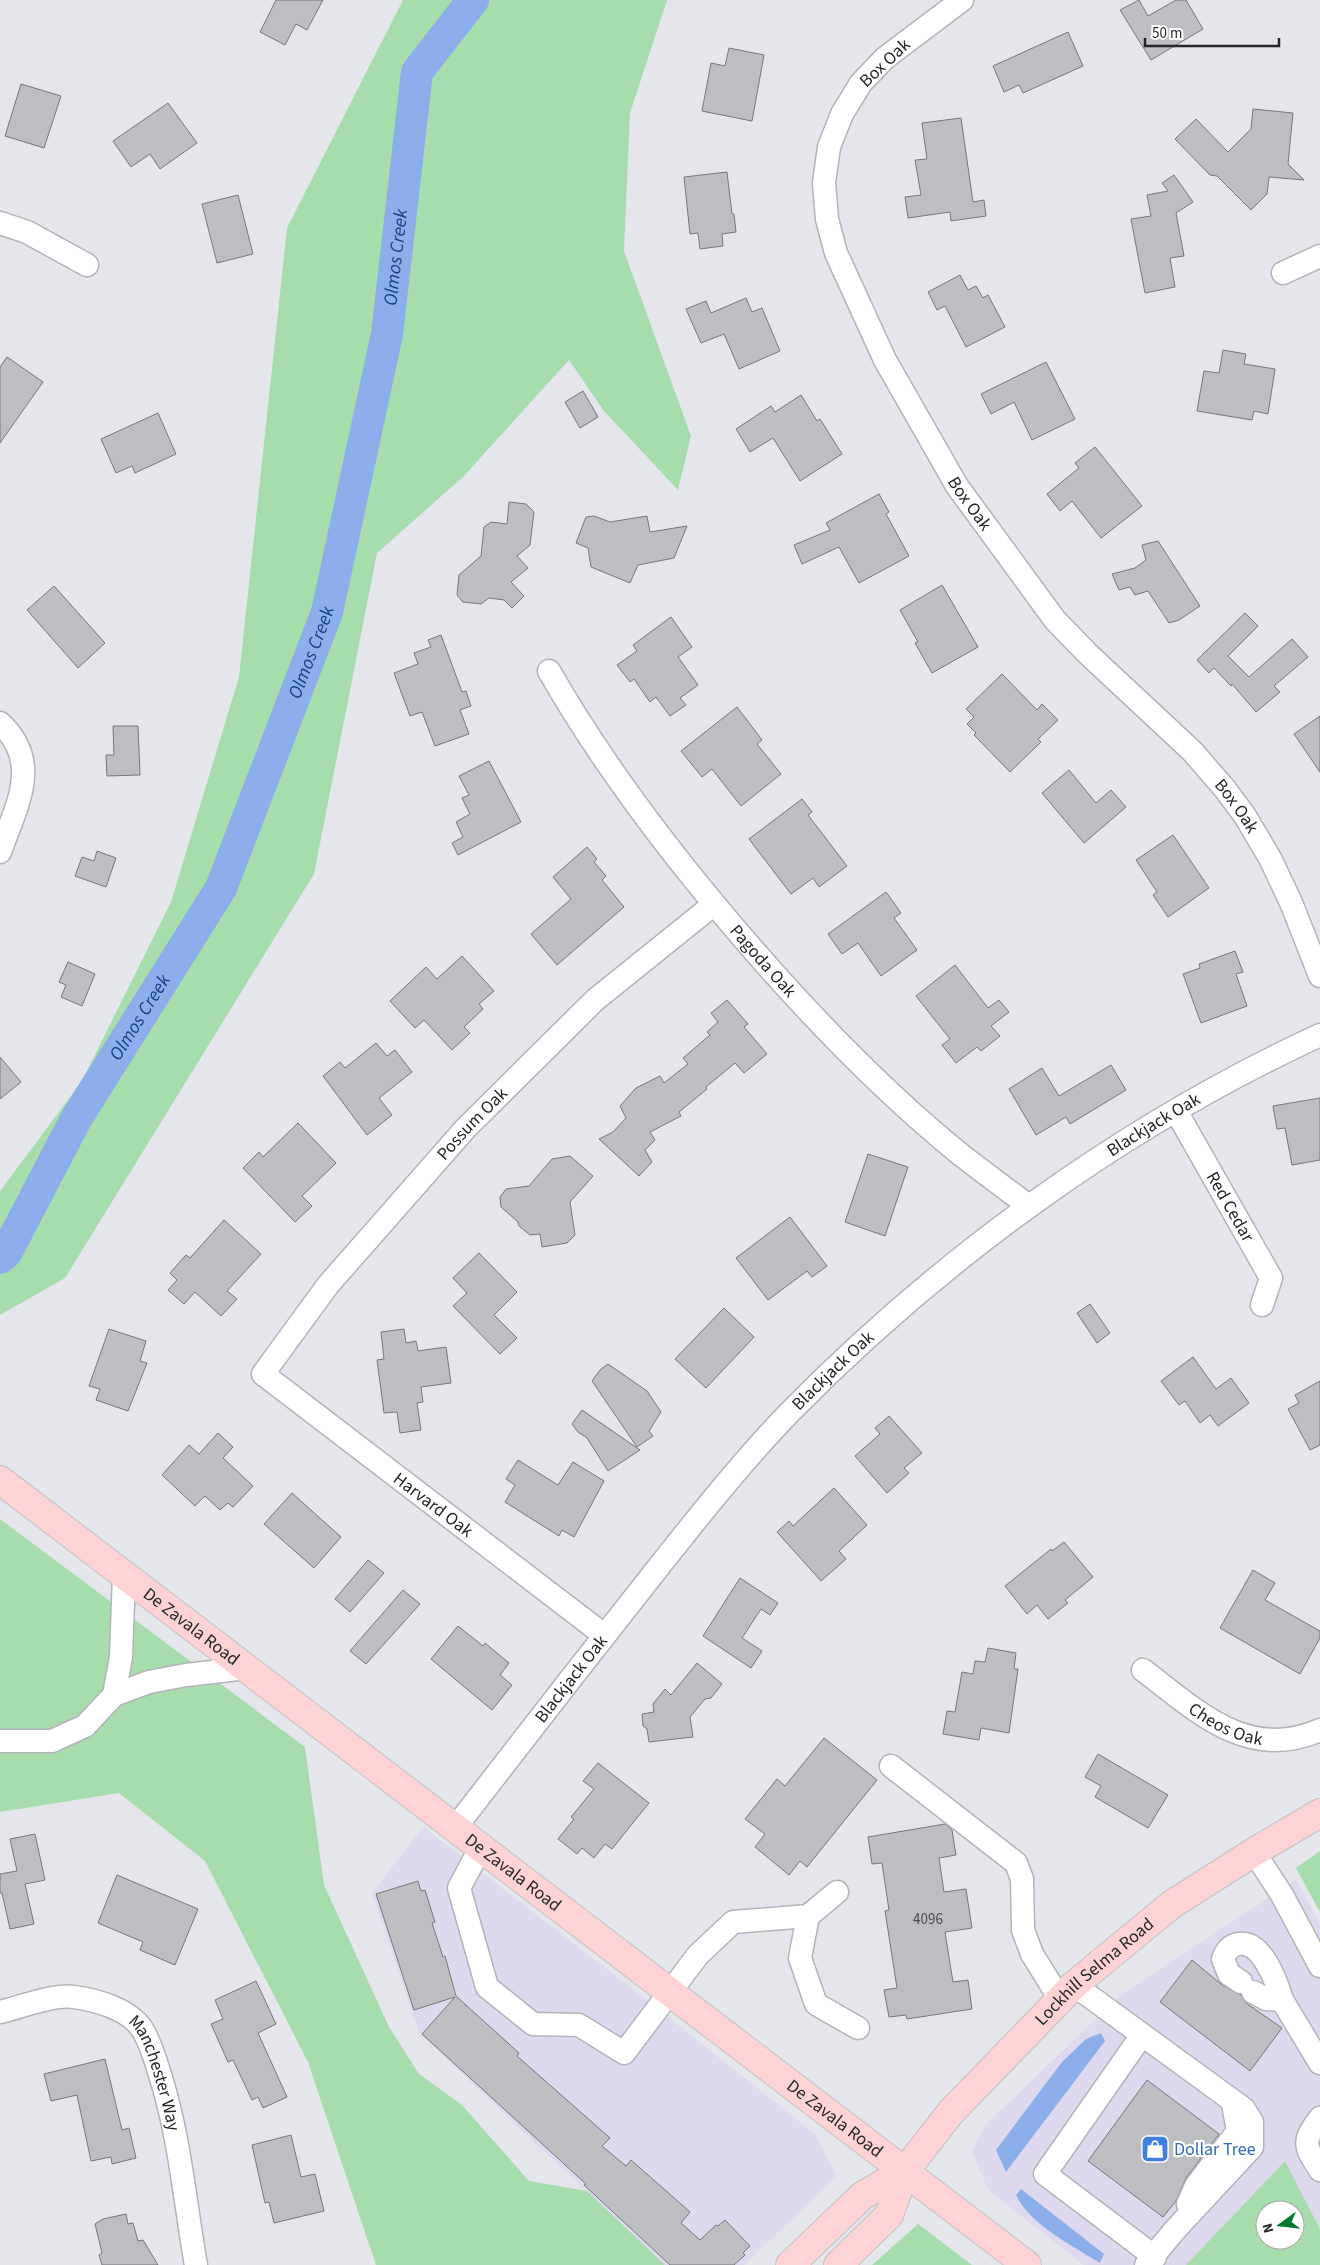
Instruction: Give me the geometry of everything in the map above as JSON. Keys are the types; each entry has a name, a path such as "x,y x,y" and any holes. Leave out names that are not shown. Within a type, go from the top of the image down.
{"main road":[{"name":"De Zavala Road","path":"0,1480 1027,2265"},
{"name":"Lockhill Selma Road","path":"838,2265 889,2215 905,2171 951,2112 1067,1992 1171,1905 1320,1813"},
{"name":"Lockhill Selma Road","path":"790,2265 862,2196 905,2171"}],"street":[{"name":"Box Oak","path":"962,0 886,58 861,83 842,114 829,147 824,183 827,219 836,253 885,360 956,486 1055,620 1192,751 1225,789 1245,816 1271,860 1292,905 1320,976"},
{"path":"0,223 27,232 87,265"},
{"path":"1283,273 1320,256"},
{"name":"Pagoda Oak","path":"549,671 573,713 632,800 713,905 803,1007 869,1072 959,1153 1029,1206"},
{"path":"0,723 11,733 20,749 24,768 24,785 0,852"},
{"name":"Possum Oak","path":"263,1374 328,1285 465,1129 595,1000 713,905"},
{"name":"Blackjack Oak","path":"455,1828 734,1473 788,1414 917,1294 1029,1206 1098,1159 1176,1111 1265,1060 1320,1035"},
{"name":"Red Cedar","path":"1176,1111 1271,1278 1262,1305"},
{"name":"Harvard Oak","path":"263,1374 604,1636"},
{"path":"114,1695 121,1657 124,1575"},
{"path":"0,1741 52,1741 85,1726 114,1695 149,1682 186,1675 246,1668"},
{"name":"Cheos Oak","path":"1143,1670 1211,1722 1226,1730 1250,1738 1272,1740 1297,1738 1320,1730"},
{"path":"891,1766 1016,1863 1022,1879 1023,1930 1032,1954 1067,1992 1142,2035 1244,2109 1252,2122 1252,2147 1174,2231 1150,2261 1045,2174 1142,2035"},
{"path":"480,1847 459,1888 487,1987 533,2024 579,2025 624,2053 698,1955 733,1922 808,1916 838,1892"},
{"path":"1254,1852 1282,1895 1320,1966"},
{"path":"808,1916 800,1958 816,2004 858,2028"},
{"path":"1282,2000 1266,1999 1229,1974 1223,1959 1226,1952 1232,1946 1242,1943 1252,1946 1262,1956 1277,1984 1282,2000 1320,2063"},
{"name":"Manchester Way","path":"0,2012 44,2000 72,1997 100,2002 120,2010 141,2027 156,2061 170,2106 196,2265"},
{"path":"1174,2231 1196,2186 1238,2131 1232,2100"},
{"path":"1320,2118 1308,2135 1307,2145 1309,2153 1320,2170"}],"shaded area":[{"path":"423,1827 643,1997 815,2134 837,2176 744,2265 665,2265 419,2033 372,1893"},
{"path":"1296,1880 1320,1924 1320,2265 1084,2265 988,2190 972,2151 985,2125 1122,1994"}],"green space":[{"path":"403,0 667,0 630,113 624,251 691,436 678,490 604,411 569,360 463,477 377,553 314,874 65,1278 0,1315 0,1191 82,1081 171,902 239,677 287,228"},
{"path":"0,1519 305,1747 324,1885 389,2027 419,2074 462,2105 529,2181 587,2191 665,2265 376,2265 308,2062 205,1861 119,1793 0,1812"},
{"path":"1320,1851 1320,1912 1296,1868"},
{"path":"1285,2161 1320,2229 1320,2265 1186,2265"},
{"path":"918,2224 972,2265 872,2265"}],"water":[{"path":"1101,2033 1105,2041 1006,2172 996,2150 1062,2062 1086,2039"},
{"path":"1021,2189 1104,2254 1100,2263 1041,2225 1022,2206 1016,2195"}],"building":[{"path":"276,0 323,0 307,30 296,24 285,45 260,32"},
{"path":"1139,0 1148,16 1176,0 1186,0 1203,29 1151,60 1120,10"},
{"path":"1068,32 1083,66 1023,93 1019,85 1004,92 993,66"},
{"path":"729,48 764,55 752,121 702,111 711,63 725,66"},
{"path":"21,84 61,96 44,148 5,136"},
{"path":"168,103 197,143 160,169 150,154 131,167 113,141"},
{"path":"1253,109 1293,113 1288,164 1304,180 1269,177 1267,194 1251,210 1217,176 1210,175 1175,139 1196,119 1228,152 1251,129"},
{"path":"961,118 973,202 984,200 986,216 951,221 950,212 908,218 905,197 921,195 915,160 927,159 922,123"},
{"path":"727,172 736,232 722,234 723,246 700,249 698,233 690,234 684,177"},
{"path":"1174,175 1193,202 1176,213 1184,256 1170,258 1175,287 1145,293 1131,219 1151,216 1147,195 1168,191 1162,183"},
{"path":"238,195 253,254 217,263 202,204"},
{"path":"960,275 968,290 976,286 983,298 988,295 1005,327 966,347 945,306 937,310 928,292"},
{"path":"746,298 752,312 762,308 780,351 739,369 724,334 701,343 686,309 706,301 711,313"},
{"path":"1223,350 1246,354 1244,364 1275,369 1268,414 1254,411 1252,420 1197,411 1204,371 1219,373"},
{"path":"7,357 43,382 0,443 0,367"},
{"path":"1046,362 1075,419 1032,440 1014,402 991,414 981,394"},
{"path":"583,391 598,417 580,428 565,402"},
{"path":"801,395 817,421 820,419 842,454 800,481 773,438 750,452 736,429 771,406 775,412"},
{"path":"158,413 176,454 135,473 132,466 116,473 101,439"},
{"path":"1095,447 1142,506 1101,538 1072,501 1060,511 1047,494 1079,468 1075,463"},
{"path":"879,494 889,512 886,514 909,556 859,583 839,547 802,564 794,545 830,530 826,523"},
{"path":"509,502 526,504 534,512 530,545 517,556 528,568 511,582 524,596 512,608 504,600 489,598 481,604 463,602 457,595 459,575 481,556 484,527 491,522 507,524"},
{"path":"594,516 610,522 647,516 650,532 687,526 674,558 638,565 630,583 591,567 588,548 576,543 586,517"},
{"path":"1158,541 1200,606 1179,620 1169,623 1148,591 1135,595 1130,587 1119,590 1112,574 1135,568 1146,560 1142,545"},
{"path":"942,585 978,647 932,673 915,643 918,642 900,610"},
{"path":"54,586 105,643 78,668 27,610"},
{"path":"1245,613 1258,626 1228,656 1249,677 1292,639 1308,657 1274,686 1280,692 1256,712 1232,684 1231,686 1214,668 1209,673 1197,660"},
{"path":"671,617 692,647 678,657 698,685 680,698 686,705 670,716 656,697 650,702 634,679 630,682 617,665 637,651 633,645"},
{"path":"441,635 462,692 466,691 471,706 460,710 469,734 435,746 422,712 410,716 394,673 418,664 414,653 431,647 428,640"},
{"path":"1002,674 1037,710 1042,704 1058,720 1038,739 1041,742 1010,772 974,735 976,733 967,724 974,717 966,709"},
{"path":"737,707 762,740 757,744 781,774 741,806 712,769 702,777 681,751"},
{"path":"1320,716 1320,772 1294,734"},
{"path":"113,726 138,726 140,775 107,776 106,755 114,755"},
{"path":"489,761 521,822 458,855 452,843 463,837 456,822 470,814 462,798 469,795 459,776"},
{"path":"1069,770 1096,803 1111,790 1126,807 1084,843 1042,793"},
{"path":"802,799 812,812 808,815 847,866 819,887 813,878 791,894 749,839"},
{"path":"1173,835 1209,888 1168,917 1153,895 1157,892 1136,860"},
{"path":"587,847 597,859 594,862 606,876 602,880 624,907 557,965 531,934 571,899 553,877"},
{"path":"97,851 116,858 106,887 75,876 82,857 94,861"},
{"path":"886,892 901,913 894,918 917,950 881,976 858,943 842,954 828,934"},
{"path":"1235,951 1243,972 1236,974 1247,1006 1201,1023 1183,974 1200,968 1199,964"},
{"path":"462,956 494,991 479,1004 483,1009 464,1027 470,1033 452,1050 424,1020 415,1028 390,1001 426,967 437,979"},
{"path":"68,962 95,974 82,1006 61,997 66,985 59,982"},
{"path":"955,965 988,1008 999,1000 1009,1012 991,1026 1000,1036 981,1051 977,1047 956,1063 942,1045 950,1039 916,996"},
{"path":"727,1000 748,1024 744,1027 767,1054 744,1073 735,1063 679,1112 681,1116 650,1132 655,1140 645,1150 652,1162 639,1176 599,1139 613,1132 626,1118 620,1106 636,1088 660,1076 664,1083 688,1064 683,1058 710,1035 707,1032 718,1022 711,1013"},
{"path":"376,1043 387,1056 395,1050 412,1072 379,1098 392,1115 367,1135 323,1076 340,1062 345,1068"},
{"path":"0,1057 21,1082 0,1099"},
{"path":"1111,1065 1126,1090 1070,1124 1066,1117 1036,1135 1009,1089 1042,1068 1059,1096"},
{"path":"1320,1098 1320,1160 1292,1165 1285,1128 1277,1129 1273,1106"},
{"path":"298,1123 336,1163 302,1196 312,1206 295,1222 243,1168 259,1152 263,1157"},
{"path":"868,1154 908,1167 885,1236 845,1222"},
{"path":"570,1156 593,1176 570,1202 575,1235 567,1243 542,1247 540,1234 530,1235 519,1226 518,1222 501,1207 500,1197 506,1189 529,1186 552,1159"},
{"path":"790,1217 827,1266 812,1277 807,1271 768,1300 736,1258"},
{"path":"224,1220 261,1254 227,1291 237,1299 221,1316 195,1292 184,1304 168,1290 177,1280 170,1273 186,1255 190,1258"},
{"path":"479,1253 517,1292 494,1315 517,1338 500,1354 453,1306 467,1293 453,1278"},
{"path":"1090,1304 1110,1333 1097,1343 1077,1313"},
{"path":"724,1308 754,1337 706,1388 675,1359"},
{"path":"109,1329 146,1341 140,1361 147,1363 128,1411 96,1400 100,1389 89,1386"},
{"path":"404,1329 406,1343 416,1341 418,1351 446,1347 451,1383 421,1387 423,1402 417,1403 421,1430 400,1433 397,1412 384,1413 377,1360 384,1359 381,1332"},
{"path":"1193,1357 1216,1389 1231,1378 1249,1403 1218,1426 1210,1415 1200,1423 1185,1401 1179,1405 1161,1381"},
{"path":"608,1364 647,1391 661,1412 649,1431 653,1436 637,1447 592,1381 600,1370"},
{"path":"1320,1381 1320,1445 1310,1450 1288,1409 1299,1403 1295,1395"},
{"path":"582,1410 640,1450 608,1471 587,1438 578,1432 572,1424"},
{"path":"889,1416 922,1453 904,1468 909,1473 887,1493 855,1456 880,1434 875,1428"},
{"path":"218,1433 233,1447 223,1458 253,1486 233,1507 228,1503 220,1510 205,1496 195,1506 162,1475 189,1445 199,1454"},
{"path":"518,1460 558,1485 573,1462 604,1481 574,1537 562,1530 559,1536 505,1502 515,1485 506,1479"},
{"path":"834,1488 867,1525 839,1551 846,1559 821,1581 777,1532 789,1521 793,1526"},
{"path":"292,1493 341,1537 314,1568 264,1524"},
{"path":"1064,1542 1093,1577 1065,1600 1068,1603 1048,1619 1037,1605 1027,1614 1005,1586 1051,1549 1052,1551"},
{"path":"368,1560 384,1573 350,1612 335,1599"},
{"path":"1253,1570 1275,1583 1265,1600 1320,1631 1320,1638 1300,1674 1220,1628"},
{"path":"740,1578 778,1603 770,1615 761,1609 742,1638 762,1651 751,1668 703,1636"},
{"path":"403,1590 420,1604 366,1664 350,1651"},
{"path":"458,1626 483,1646 485,1643 509,1663 500,1675 512,1685 492,1710 431,1659"},
{"path":"988,1648 1016,1653 1014,1669 1018,1669 1009,1733 981,1728 979,1740 943,1734 947,1711 955,1712 962,1672 973,1674 975,1661 985,1662"},
{"path":"697,1663 722,1684 711,1698 705,1699 690,1717 693,1737 649,1742 647,1729 643,1726 642,1714 654,1712 653,1704 665,1689 671,1695"},
{"path":"824,1738 877,1780 807,1867 800,1861 789,1875 755,1847 765,1834 745,1819 777,1779 785,1786"},
{"path":"1098,1754 1168,1795 1148,1828 1095,1797 1101,1786 1085,1777"},
{"path":"598,1763 649,1803 612,1849 605,1844 594,1858 582,1848 577,1854 558,1839 574,1819 571,1817 594,1789 583,1781"},
{"path":"945,1824 952,1830 956,1855 939,1858 944,1892 966,1889 972,1928 945,1932 953,1982 968,1980 972,2009 907,2019 906,2015 889,2017 884,1990 897,1988 885,1911 889,1910 882,1863 872,1864 868,1837"},
{"path":"35,1834 45,1880 25,1884 34,1924 10,1929 2,1893 0,1893 0,1874 17,1871 10,1839"},
{"path":"117,1875 198,1909 175,1965 140,1950 143,1942 98,1923"},
{"path":"418,1881 421,1891 425,1890 435,1922 432,1923 443,1957 445,1956 456,1996 519,2053 517,2056 610,2138 602,2146 626,2166 631,2160 690,2212 681,2223 700,2240 716,2225 718,2226 725,2220 750,2246 743,2253 745,2255 734,2265 670,2265 584,2185 586,2184 422,2034 455,1997 414,2010 376,1894"},
{"path":"1192,1960 1222,1985 1241,1995 1246,2003 1282,2028 1250,2071 1160,2002"},
{"path":"256,1981 276,2024 258,2033 287,2097 263,2108 258,2097 252,2100 233,2060 228,2062 211,2024 223,2019 215,2000"},
{"path":"105,2059 122,2130 129,2128 136,2158 112,2164 111,2157 91,2161 77,2095 51,2101 44,2074"},
{"name":"Dollar Tree","path":"1147,2080 1219,2134 1186,2178 1176,2201 1163,2217 1088,2161"},
{"path":"291,2135 301,2177 315,2174 324,2211 274,2223 269,2202 265,2203 252,2145"},
{"path":"126,2214 128,2224 133,2223 138,2241 143,2240 158,2265 102,2265 99,2255 102,2253 95,2224 103,2219"}],"waterway":[{"name":"Olmos Creek","path":"0,1258 6,1253 76,1119 221,888 327,612 387,334 417,72 473,0"}],"place":[{"name":"Dollar Tree","path":"1155,2149"}]}
